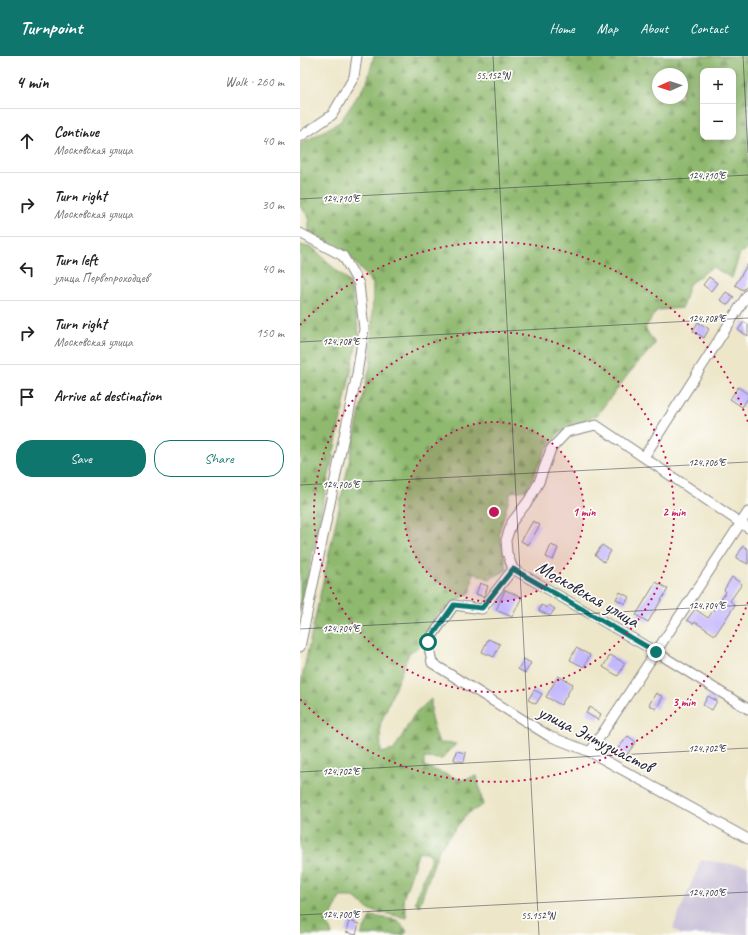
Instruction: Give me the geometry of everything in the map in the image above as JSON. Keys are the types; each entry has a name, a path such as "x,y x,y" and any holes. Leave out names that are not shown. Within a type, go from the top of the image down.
{"street":[{"path":"300,137 332,115 354,77 357,56"},
{"path":"300,233 343,256 359,284 364,329 357,374 300,648"},
{"path":"644,457 748,294"},
{"path":"513,569 507,553 506,540 512,522 529,500 539,482 551,449 567,432 596,425 744,526"},
{"path":"590,752 656,652 744,526 748,512"},
{"name":"улица Энтузиастов","path":"513,569 482,608 454,605 428,642 432,664 549,736 590,752 748,839"},
{"name":"Московская улица","path":"513,569 656,652 748,709"}],"shaded area":[{"path":"701,860 748,866 748,935 681,935 673,928"}],"green space":[{"path":"374,56 748,56 748,248 740,253 732,278 712,267 689,284 682,308 657,310 645,328 655,344 630,372 597,415 559,433 546,450 527,490 511,492 499,533 507,570 489,579 473,572 471,592 437,614 420,646 409,653 380,725 381,753 394,750 414,715 431,699 431,719 439,743 456,744 442,759 424,758 424,766 461,780 477,776 483,805 467,814 439,849 419,906 415,902 432,855 419,851 403,899 407,918 369,910 354,897 340,897 328,924 332,935 300,935 300,687 371,361 373,284 347,253 309,233 309,217 300,206 300,144 340,122 367,82"},
{"path":"300,245 313,248 350,283 359,333 300,612"},
{"path":"371,916 398,920 407,931 404,935 361,935"}],"building":[{"path":"748,264 748,285 743,290 735,285"},
{"path":"709,277 717,283 711,291 703,285"},
{"path":"726,292 734,297 728,305 720,300"},
{"path":"698,322 709,329 704,338 693,331"},
{"path":"744,322 748,324 748,336 738,330"},
{"path":"738,387 748,394 748,398 742,407 730,399"},
{"path":"533,521 540,525 528,545 521,541"},
{"path":"551,545 558,548 553,560 546,557"},
{"path":"602,545 611,551 604,562 595,555"},
{"path":"743,546 748,549 748,564 736,558"},
{"path":"732,577 742,584 730,601 735,605 715,635 695,622 694,624 687,620 695,609 708,618 726,592 724,590"},
{"path":"656,582 668,589 648,622 636,615"},
{"path":"480,583 488,586 484,597 476,594"},
{"path":"505,590 522,597 512,617 496,610"},
{"path":"620,592 629,597 625,604 616,599"},
{"path":"541,605 547,608 549,605 555,609 550,616 539,611"},
{"path":"488,639 500,644 494,657 482,652"},
{"path":"576,648 590,655 584,667 570,660"},
{"path":"610,655 625,663 618,676 603,667"},
{"path":"524,659 531,663 525,673 518,669"},
{"path":"558,676 573,684 561,705 546,697"},
{"path":"534,690 542,694 536,704 528,700"},
{"path":"656,693 663,697 656,709 649,705"},
{"path":"708,696 717,701 712,710 703,705"},
{"path":"590,707 601,714 598,720 586,713"},
{"path":"628,736 636,742 625,757 616,751"},
{"path":"456,751 466,753 464,762 454,760"},
{"path":"349,921 359,924 356,935 346,932"}],"route":[{"path":"428,642 454,605 482,608 513,569 656,652"}]}
